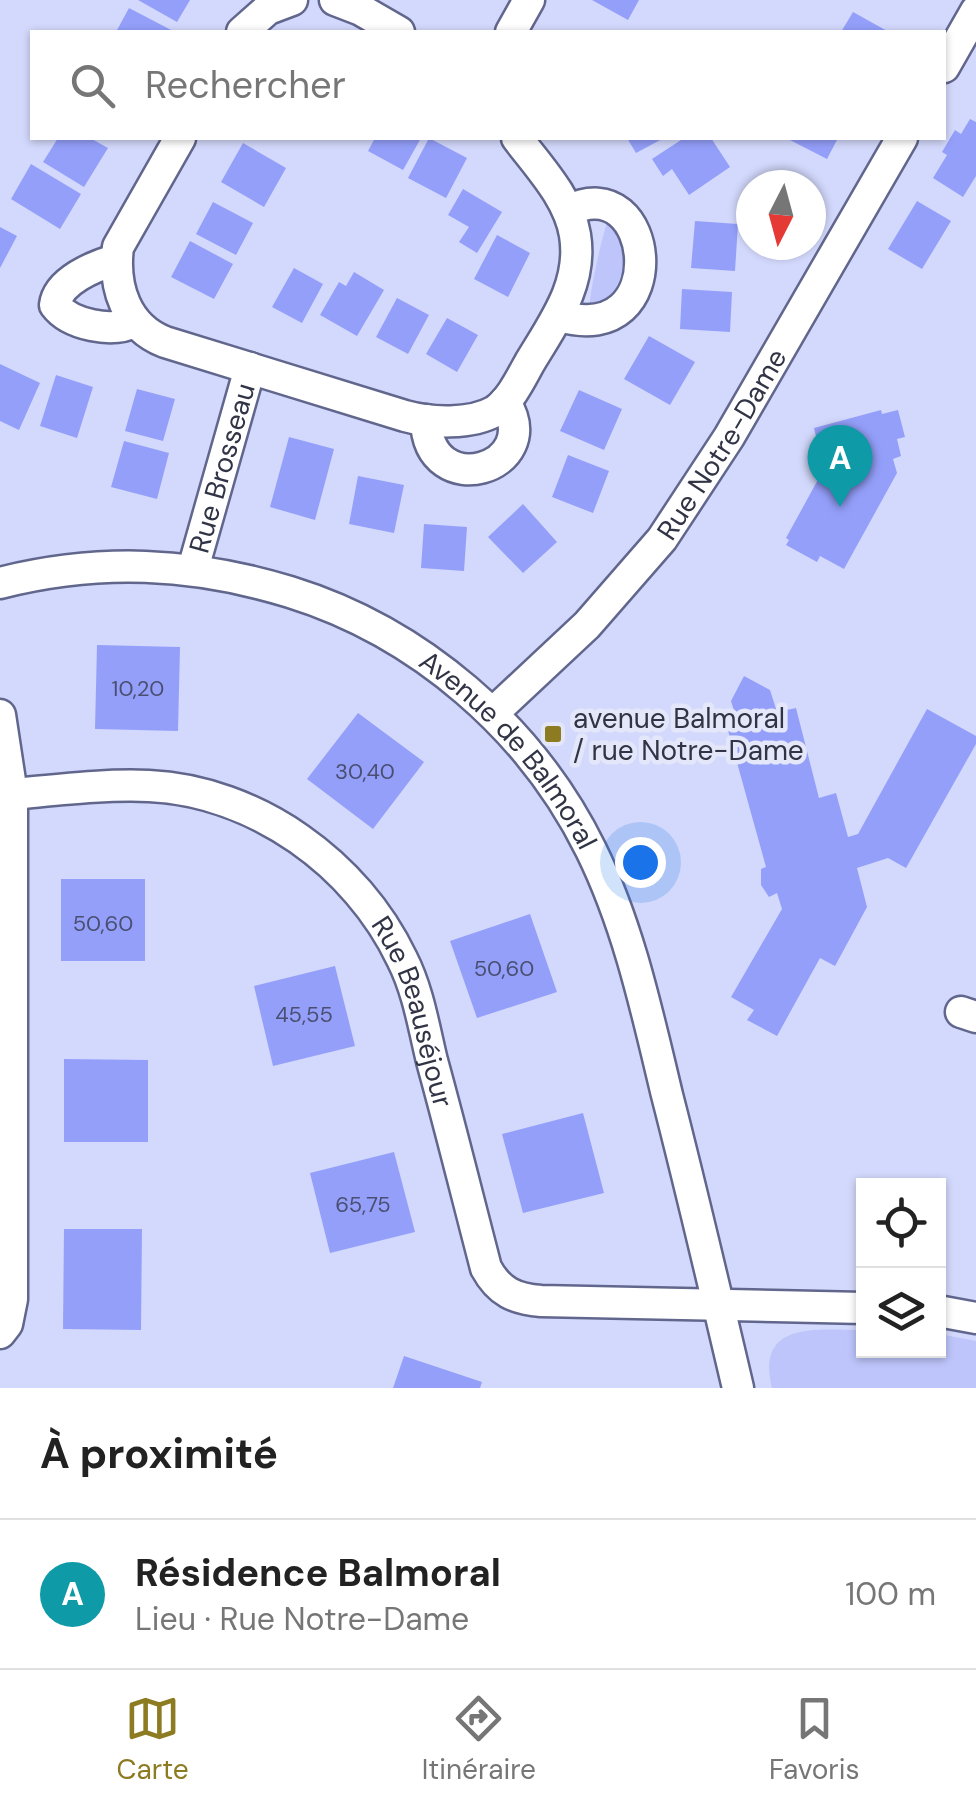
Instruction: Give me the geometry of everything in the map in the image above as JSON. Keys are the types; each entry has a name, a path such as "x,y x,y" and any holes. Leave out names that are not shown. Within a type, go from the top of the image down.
{"street":[{"path":"244,30 268,8 292,0"},
{"path":"335,0 362,10 396,30"},
{"path":"511,30 529,0"},
{"path":"946,64 976,11"},
{"path":"134,322 121,295 116,260 125,230 179,140"},
{"path":"426,420 429,447 444,462 464,469 487,467 505,454 513,437 514,419 505,402 560,316 576,260 575,236 568,211 518,140"},
{"name":"Rue Notre-Dame","path":"493,713 587,625 662,538 729,437 901,140"},
{"path":"560,316 588,322 610,315 632,296 642,255 635,232 621,213 611,207 591,202 568,211"},
{"name":"Rue Brosseau","path":"116,260 98,265 71,282 59,293 55,306 66,315 102,327 122,328 134,322 154,338 405,416 426,420 484,415 505,402"},
{"name":"Rue Brosseau","path":"192,569 250,368"},
{"name":"Avenue de Balmoral","path":"0,584 86,566 145,565 192,569 278,588 364,622 419,655 493,713 562,800 605,882 645,1006 738,1388"},
{"path":"0,715 12,794 12,1299 7,1324 0,1332"},
{"name":"Rue Beauséjour","path":"12,794 120,785 184,791 247,810 307,846 348,880 402,958 414,990 486,1268 495,1284 525,1300 856,1308"},
{"path":"946,1312 976,1318"}],"shaded area":[{"path":"607,223 623,240 627,264 615,291 590,307 596,267"},
{"path":"810,1330 856,1330 856,1358 946,1358 946,1335 976,1341 976,1388 772,1388 769,1366 773,1350 781,1340"}],"building":[{"path":"138,0 190,0 177,22"},
{"path":"592,0 639,0 628,20"},
{"path":"129,8 171,30 117,30"},
{"path":"853,12 885,30 842,30"},
{"path":"970,119 976,122 976,176 963,197 933,178 947,155 942,152 955,130 961,134"},
{"path":"57,140 94,140 108,148 84,187 43,162"},
{"path":"374,140 420,140 403,170 368,151"},
{"path":"428,140 467,158 446,198 408,178"},
{"path":"628,140 660,140 636,153"},
{"path":"681,140 712,140 730,167 689,195 672,169 663,176 652,159"},
{"path":"790,140 837,140 827,159"},
{"path":"243,143 286,168 264,207 221,182"},
{"path":"31,164 81,194 60,229 11,199"},
{"path":"463,189 502,212 477,253 459,242 469,227 448,215"},
{"path":"917,201 951,221 922,269 888,249"},
{"path":"213,202 253,223 236,255 196,234"},
{"path":"695,221 736,224 735,271 691,268"},
{"path":"0,227 17,236 0,268"},
{"path":"497,235 530,253 508,297 474,279"},
{"path":"190,241 233,264 214,299 171,277"},
{"path":"294,268 323,284 302,323 272,307"},
{"path":"354,272 384,290 357,336 320,315 339,282 346,286"},
{"path":"682,289 732,292 730,332 680,329"},
{"path":"397,298 429,315 408,354 376,337"},
{"path":"447,318 478,335 457,372 426,354"},
{"path":"649,336 695,362 670,405 624,379"},
{"path":"0,364 40,383 19,430 0,421"},
{"path":"56,375 93,387 77,438 40,426"},
{"path":"137,389 175,399 163,441 125,431"},
{"path":"579,390 622,409 604,450 560,431"},
{"path":"881,410 882,414 898,410 905,437 897,439 901,456 893,459 897,473 844,569 820,556 817,562 786,545 786,538 820,476 812,446 818,445 814,428"},
{"path":"289,437 334,449 315,520 270,507"},
{"path":"124,441 169,453 157,499 111,487"},
{"path":"568,455 609,471 593,513 552,497"},
{"path":"358,476 404,485 394,533 349,524"},
{"path":"523,504 557,542 523,573 488,537"},
{"path":"424,524 467,527 464,571 421,568"},
{"path":"97,645 180,647 178,731 95,729"},
{"path":"744,676 770,690 777,712 796,708 819,798 836,793 848,837 858,834 927,709 976,736 976,744 906,868 888,858 857,868 867,907 835,966 820,958 777,1036 747,1020 754,1010 731,997 782,909 777,893 769,897 761,885 761,869 766,867 726,723 737,720 731,701"},
{"path":"358,713 424,762 373,829 307,779"},
{"path":"61,879 145,879 145,961 61,961"},
{"path":"530,914 557,992 477,1018 450,941"},
{"path":"335,966 355,1046 273,1066 254,986"},
{"path":"64,1059 148,1060 148,1142 64,1142"},
{"path":"583,1113 604,1193 523,1213 502,1134"},
{"path":"394,1152 415,1232 330,1253 310,1173"},
{"path":"64,1229 142,1229 141,1330 63,1329"},
{"path":"404,1356 482,1382 480,1388 393,1388"}],"place":[{"name":"Résidence Balmoral","path":"840,507"},
{"name":"avenue Balmoral / rue Notre-Dame","path":"553,734"}]}
